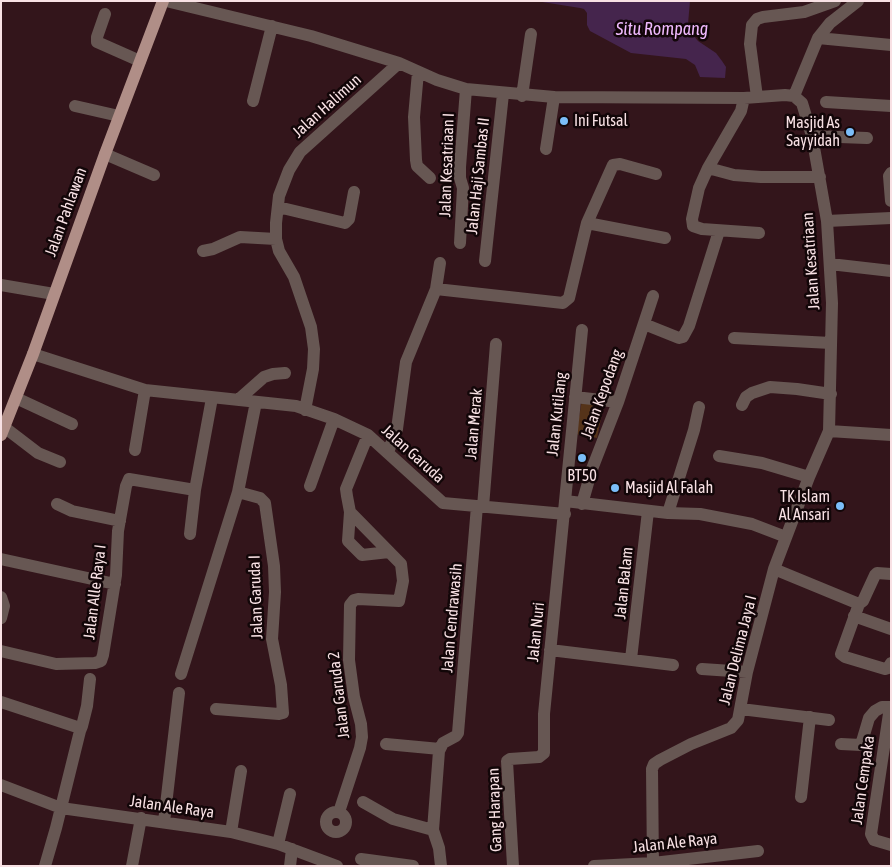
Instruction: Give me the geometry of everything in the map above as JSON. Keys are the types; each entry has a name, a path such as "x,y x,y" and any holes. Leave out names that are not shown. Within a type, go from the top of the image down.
{"main road":[{"name":"Jalan Pahlawan","path":"3,431 33,354 119,116 165,1"}],"street":[{"path":"165,1 272,26 398,63 466,89 522,96 751,98 794,96 822,32 830,23 858,1"},
{"path":"759,234 702,229 693,226 692,219 699,188 708,168 741,111 751,98 750,44 752,25 757,19 763,17 804,12 835,1"},
{"path":"105,14 96,37 97,42 140,61"},
{"path":"253,101 272,26"},
{"path":"522,96 530,34"},
{"path":"818,38 891,45"},
{"name":"Jalan Halimun","path":"305,410 313,369 314,349 311,327 294,278 279,251 276,239 278,207 283,182 300,152 398,63"},
{"path":"418,72 414,118 416,163 430,178"},
{"name":"Jalan Kesatriaan I","path":"460,242 464,188 460,178 460,168 466,89"},
{"name":"Jalan Haji Sambas II","path":"485,261 503,94"},
{"name":"Jalan Kesatriaan","path":"794,96 802,104 812,136 827,221 830,264 830,431"},
{"path":"546,149 554,97"},
{"path":"826,102 891,106"},
{"path":"75,106 119,116"},
{"path":"812,136 867,138"},
{"path":"105,154 154,175"},
{"path":"436,289 564,303 569,298 587,223 613,165 620,164 656,174"},
{"path":"708,168 734,175 820,177"},
{"path":"891,173 889,176 891,201"},
{"path":"278,207 345,223 349,219 354,192"},
{"path":"827,221 891,218"},
{"path":"587,223 665,238"},
{"path":"644,324 683,338 689,326 719,230"},
{"path":"203,251 240,237 276,239"},
{"path":"388,452 397,429 406,362 436,289 440,263"},
{"path":"830,264 891,271"},
{"path":"1,285 54,294"},
{"name":"Jalan Kepodang","path":"582,504 653,296"},
{"name":"Jalan Kutilang","path":"565,508 582,330"},
{"path":"734,338 831,342"},
{"name":"Jalan Merak","path":"480,506 496,344"},
{"name":"Jalan Garuda","path":"33,354 145,390 296,406 334,419 368,435 443,503 565,508 582,504 668,513 700,514 752,524 786,537"},
{"path":"238,400 264,377 285,373"},
{"path":"742,405 746,397 752,393 770,387 797,388 830,394"},
{"path":"135,450 145,390"},
{"path":"575,397 618,402"},
{"path":"16,398 72,424"},
{"path":"190,534 194,490 212,398"},
{"path":"181,674 238,492 256,402"},
{"path":"668,513 694,430 699,407"},
{"path":"310,486 334,419"},
{"path":"3,431 38,453 60,462"},
{"path":"830,431 891,435"},
{"name":"Jalan Delima Jaya I","path":"653,864 652,769 654,764 691,744 731,728 738,720 747,672 774,569 809,477 830,431"},
{"path":"368,435 346,489 350,512 348,541 362,555 389,552"},
{"path":"719,456 762,463 809,477"},
{"name":"Jalan Alle Raya I","path":"1,651 56,664 95,663 101,661 104,655 115,584 120,521 129,479 194,490"},
{"name":"Jalan Garuda I","path":"216,709 283,713 282,685 272,639 275,592 274,566 265,503 260,498 238,492"},
{"path":"57,504 72,511 120,521"},
{"name":"Jalan Cendrawasih","path":"440,749 443,743 458,733 480,506"},
{"name":"Jalan Nuri","path":"544,753 544,714 565,508"},
{"name":"Jalan Balam","path":"631,659 648,511"},
{"name":"Jalan Garuda 2","path":"339,812 362,737 349,660 350,605 354,600 358,599 399,601 403,581 401,564 350,512"},
{"path":"1,558 115,584"},
{"path":"774,569 861,602"},
{"path":"891,574 877,573 875,575 854,616 841,654 885,669 891,663"},
{"path":"1,597 4,606 1,618"},
{"path":"854,616 891,629"},
{"path":"550,650 673,665"},
{"path":"702,669 747,672"},
{"path":"45,866 87,706 90,679"},
{"path":"164,822 179,693"},
{"path":"1,702 77,727 80,731"},
{"path":"841,744 861,745 869,718 875,710 882,707 890,707"},
{"name":"Jalan Cempaka","path":"890,707 871,834 874,840 891,845"},
{"path":"741,709 829,720"},
{"path":"801,797 810,717"},
{"path":"386,744 440,749 433,830 439,848 441,866"},
{"name":"Gang Harapan","path":"513,866 507,761 510,759 539,757 544,753"},
{"path":"231,832 241,771"},
{"name":"Jalan Ale Raya","path":"1,785 61,808 231,832 278,844 336,866"},
{"path":"278,844 290,794"},
{"path":"362,802 393,818 433,830"},
{"path":"132,866 141,818"},
{"path":"290,866 292,849"},
{"name":"Jalan Ale Raya","path":"594,866 653,864 758,851"},
{"path":"361,859 413,866"}],"shaded area":[{"path":"582,400 604,404 597,438 576,434"}],"water":[{"name":"Situ Rompang","path":"536,1 690,1 688,24 692,34 698,41 716,53 722,61 726,67 725,78 700,77 695,65 686,59 631,53 590,31 587,25 587,13 584,9"}],"place":[{"name":"Ini Futsal","path":"564,121"},
{"name":"Masjid As Sayyidah","path":"850,132"},
{"name":"BT50","path":"582,458"},
{"name":"Masjid Al Falah","path":"615,488"},
{"name":"TK Islam Al Ansari","path":"840,506"}]}
